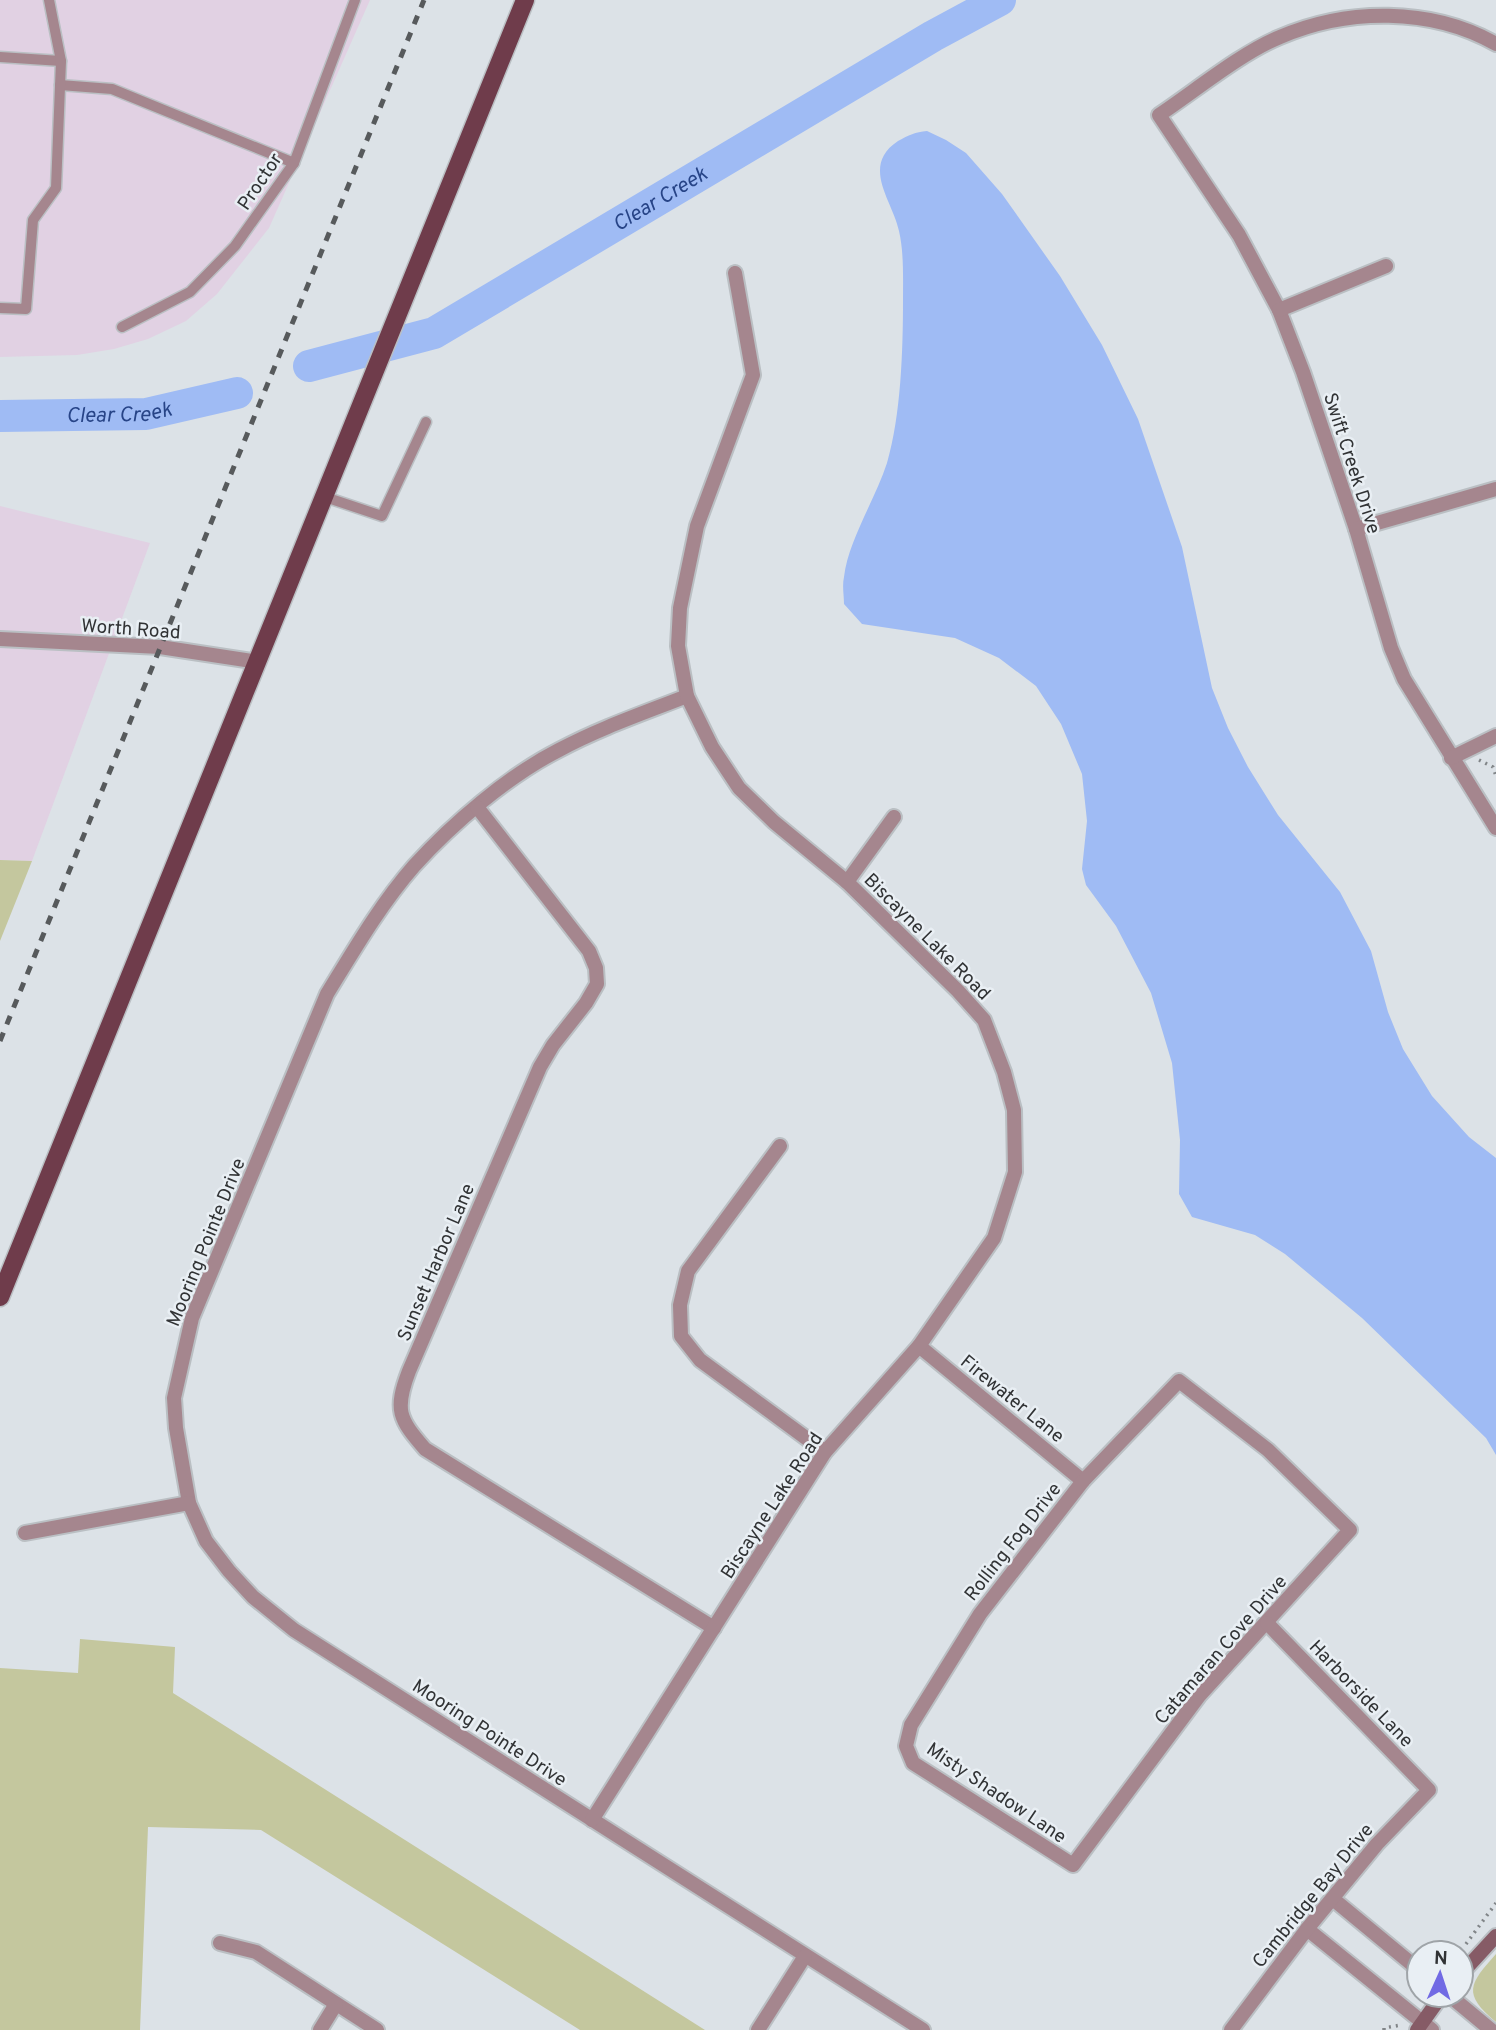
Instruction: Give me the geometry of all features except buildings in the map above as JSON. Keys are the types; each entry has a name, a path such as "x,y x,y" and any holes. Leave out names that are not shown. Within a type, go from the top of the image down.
{"main road":[{"path":"0,1297 525,0"}],"street":[{"name":"Swift Creek Drive","path":"1496,44 1444,23 1411,17 1383,15 1315,25 1279,37 1251,52 1159,115 1239,235 1279,310 1356,529 1391,648 1404,679 1496,828"},
{"path":"1279,310 1386,266"},
{"name":"Biscayne Lake Road","path":"592,1820 825,1452 919,1346 994,1238 1015,1172 1014,1110 1004,1072 984,1020 847,882 774,822 739,789 712,747 687,696 678,646 680,608 697,526 753,375 734,273"},
{"path":"1356,529 1496,489"},
{"name":"Worth Road","path":"0,639 160,647 258,662"},
{"name":"Mooring Pointe Drive","path":"687,696 593,733 557,751 519,774 477,807 415,866 387,901 327,994 192,1318 174,1398 176,1428 189,1503 206,1541 229,1572 253,1597 294,1630 923,2030"},
{"path":"1451,758 1496,736"},
{"name":"Sunset Harbor Lane","path":"477,807 589,951 596,968 597,984 540,1067 409,1371 400,1395 403,1423 425,1449 714,1628"},
{"path":"847,882 894,817"},
{"path":"780,1146 688,1271 680,1305 681,1336 700,1360 825,1452"},
{"name":"Firewater Lane","path":"919,1346 1083,1480"},
{"name":"Rolling Fog Drive","path":"906,1746 911,1725 980,1614 1083,1480 1179,1381 1268,1450 1350,1530"},
{"path":"25,1533 189,1503"},
{"name":"Catamaran Cove Drive","path":"1073,1865 1199,1696 1350,1530"},
{"name":"Harborside Lane","path":"1267,1623 1429,1790"},
{"name":"Misty Shadow Lane","path":"906,1746 913,1763 1073,1865"},
{"name":"Cambridge Bay Drive","path":"1231,2030 1307,1929 1377,1844 1429,1790"},
{"path":"1333,1899 1405,1958"},
{"path":"1307,1929 1424,2027 1434,2009"},
{"path":"1475,1959 1496,1936"},
{"path":"220,1942 256,1952 377,2030"},
{"path":"758,2030 805,1956"},
{"path":"320,2030 337,2004"},
{"path":"1466,2009 1491,2030"}],"lane":[{"path":"0,308 26,309 33,220 56,188 61,61 49,0"},
{"name":"Proctor","path":"122,327 190,292 234,246 294,163 355,0"},
{"path":"0,57 61,61"},
{"path":"60,85 112,89 294,163"},
{"path":"324,497 382,516 426,422"}],"path":[{"path":"1469,1939 1496,1903"}],"shaded area":[{"path":"0,0 370,0 269,228 217,294 186,321 148,339 114,349 77,355 0,357"},
{"path":"0,506 150,543 32,861 0,860"}],"green space":[{"path":"0,860 32,861 0,941"},
{"path":"80,1639 175,1647 173,1693 705,2030 580,2030 261,1830 148,1827 140,2030 0,2030 0,1668 78,1673"},
{"path":"1496,1954 1496,2022 1475,1998 1475,1981"}],"water":[{"path":"927,131 966,153 1002,194 1060,276 1102,345 1138,419 1182,547 1212,688 1228,728 1278,815 1340,892 1371,951 1388,1012 1403,1049 1432,1096 1469,1137 1496,1158 1496,1455 1486,1438 1362,1318 1285,1254 1255,1235 1192,1217 1179,1194 1180,1140 1172,1063 1151,993 1116,926 1086,885 1082,869 1087,821 1082,774 1061,724 1036,686 999,658 955,638 862,624 844,604 843,584 851,549 887,463 892,444 900,383 902,248 896,220 882,184 881,161 898,141"}],"waterway":[{"name":"Clear Creek","path":"309,366 434,333 933,36 1000,0"},
{"name":"Clear Creek","path":"0,416 146,414 237,393"}],"railway":[{"path":"0,1041 424,0"}]}
